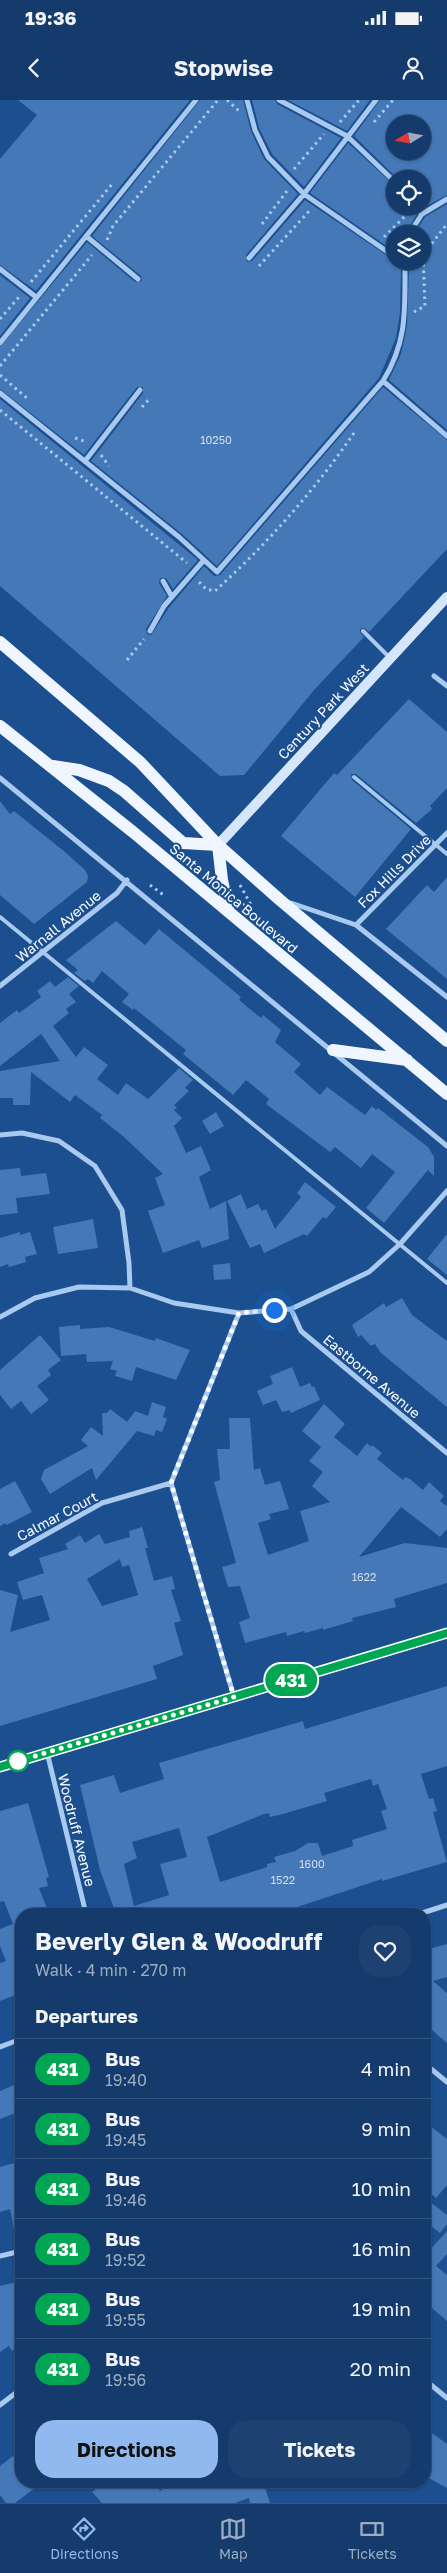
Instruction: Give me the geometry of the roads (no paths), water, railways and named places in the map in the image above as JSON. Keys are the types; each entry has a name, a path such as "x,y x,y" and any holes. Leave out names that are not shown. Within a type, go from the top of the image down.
{"main road":[{"name":"Century Park West","path":"218,845 447,597"},
{"name":"Santa Monica Boulevard","path":"0,642 140,762 218,845 447,1041"},
{"path":"0,718 14,737"},
{"name":"Santa Monica Boulevard","path":"0,726 51,765 299,972 409,1060 447,1094"},
{"path":"51,765 79,770 109,781 124,791 182,843 218,845 222,880 229,912"},
{"path":"332,1050 409,1060"},
{"path":"0,1767 447,1633"}],"street":[{"path":"0,343 196,100"},
{"path":"247,100 256,130 268,158 304,194 386,250"},
{"path":"279,100 346,136 386,171"},
{"path":"249,258 304,194 346,136 376,100"},
{"path":"431,209 447,199"},
{"path":"86,236 138,279"},
{"path":"0,269 36,297"},
{"path":"0,393 180,537 217,572 383,381 394,362 403,336 405,270"},
{"path":"383,381 447,436"},
{"path":"85,461 140,390"},
{"path":"150,631 172,597 204,560"},
{"path":"162,582 172,597"},
{"path":"434,676 447,686"},
{"path":"0,778 127,880 447,1146"},
{"name":"Fox Hills Drive","path":"356,925 447,833"},
{"name":"Warnall Avenue","path":"0,986 117,893 127,880"},
{"name":"Santa Monica Boulevard","path":"280,900 356,925 447,997"},
{"path":"0,1135 22,1133 59,1141 95,1166 122,1210 129,1262 130,1288"},
{"path":"0,1317 35,1298 79,1287 130,1288 174,1303 239,1313 292,1309 369,1272 400,1244 447,1191"},
{"name":"Eastborne Avenue","path":"292,1309 302,1331 447,1453"},
{"path":"234,1697 171,1483 239,1313"},
{"name":"Calmar Court","path":"11,1554 102,1503 171,1483"},
{"name":"Woodruff Avenue","path":"47,1752 85,1908"},
{"path":"431,1910 447,1905"},
{"path":"0,2047 15,2041"},
{"path":"431,2069 447,2082"},
{"path":"0,2256 15,2252"},
{"path":"431,2385 447,2398"},
{"path":"0,2405 15,2394"}],"lane":[{"path":"363,632 390,658"},
{"path":"354,777 447,854"},
{"path":"0,917 447,1283"}]}
